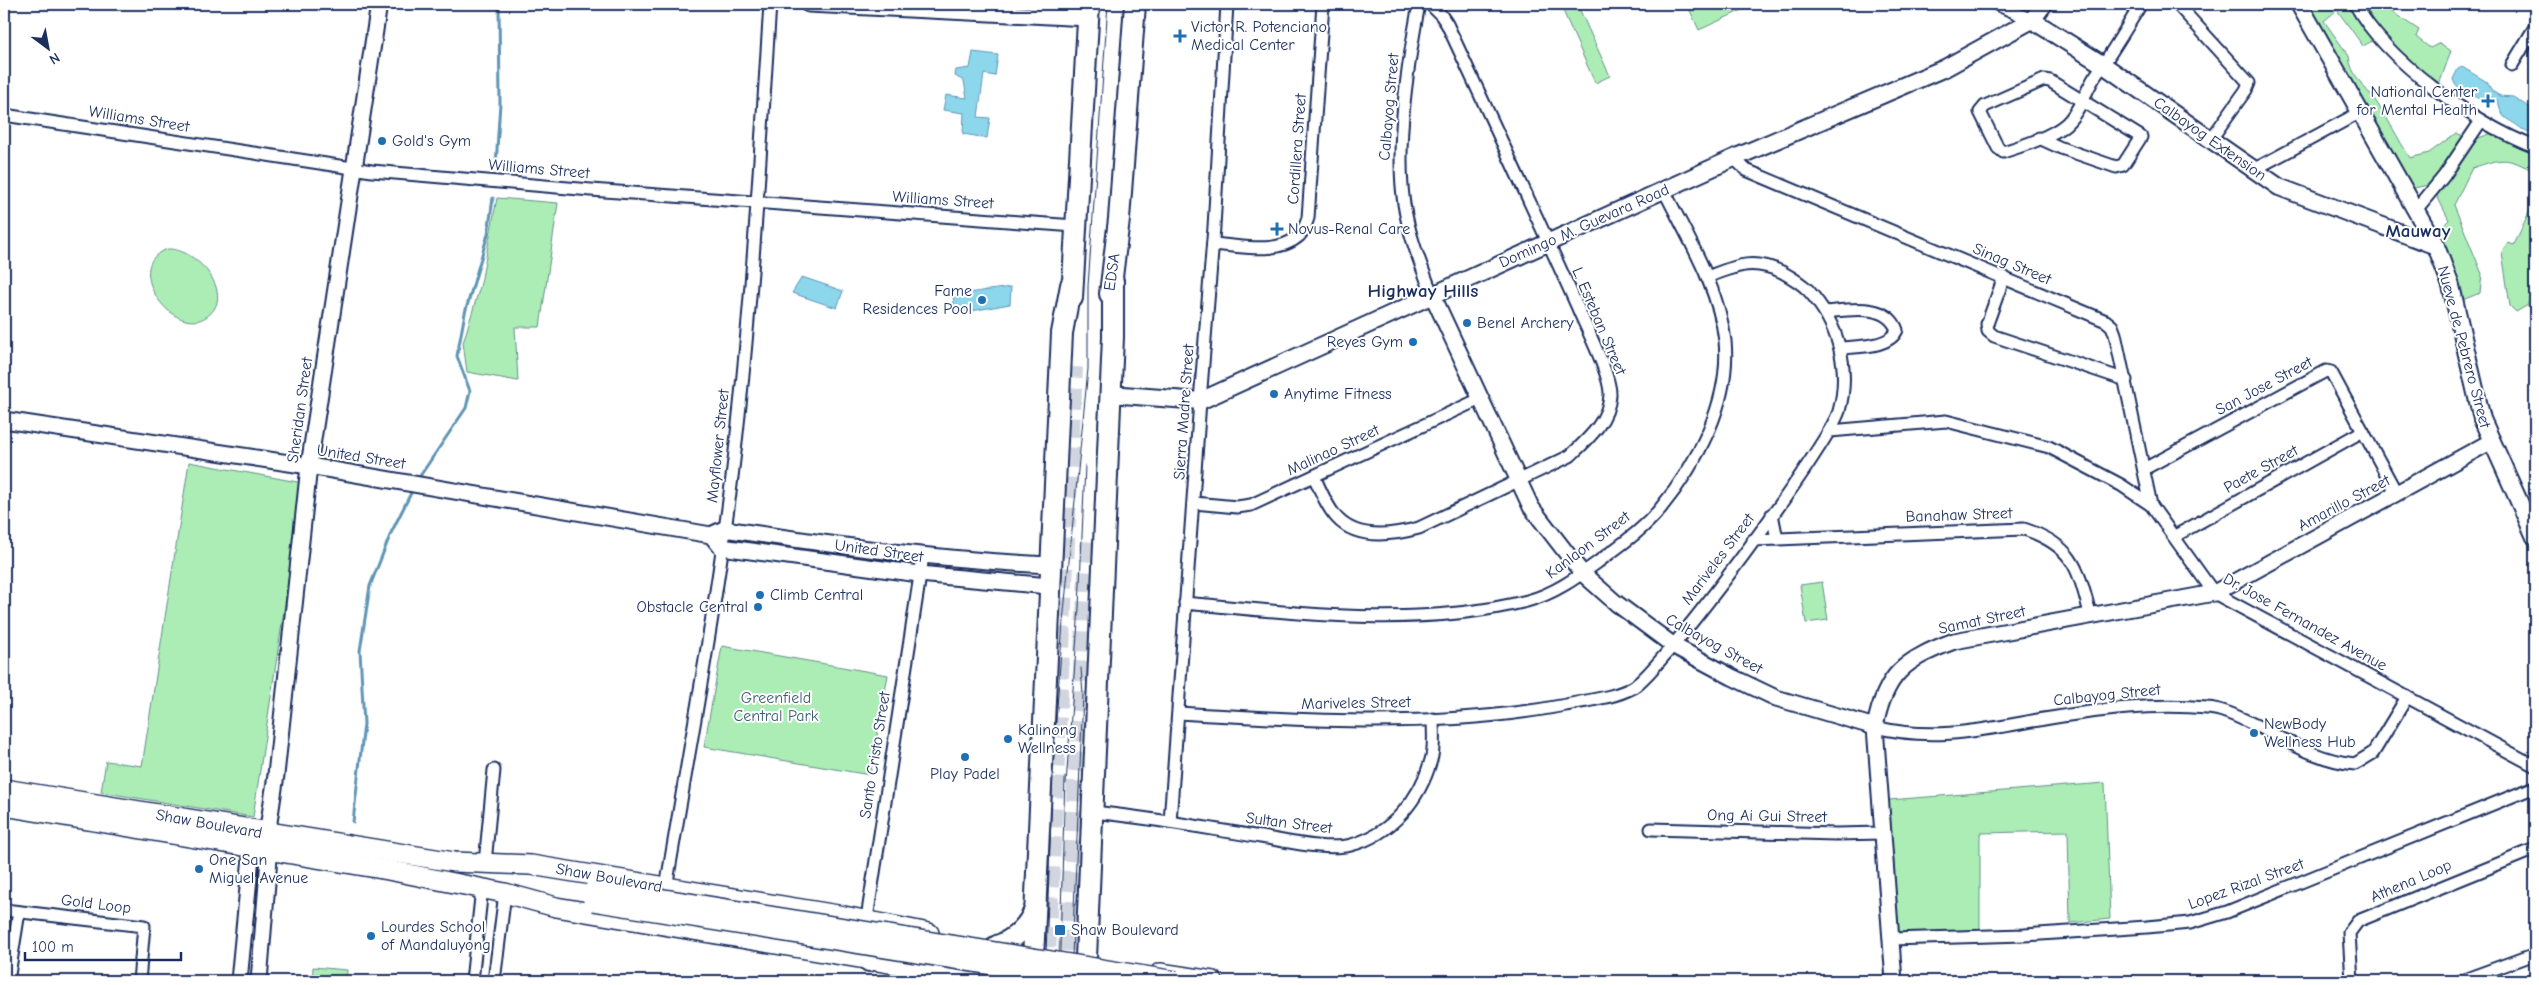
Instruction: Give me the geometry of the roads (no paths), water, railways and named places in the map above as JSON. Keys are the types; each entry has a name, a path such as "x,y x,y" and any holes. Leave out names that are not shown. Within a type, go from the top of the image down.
{"highway":[{"name":"EDSA","path":"1090,540 1100,337 1112,281 1135,4"},
{"path":"1035,971 1040,586 1062,333 1071,285 1089,11"},
{"path":"1087,975 1091,812 1113,337 1112,281"},
{"path":"1071,285 1074,334 1072,367"},
{"path":"997,946 1011,940 1022,931 1036,907"},
{"path":"865,960 888,953 925,951 1035,971 1069,970 1107,981"}],"main road":[{"name":"Domingo M. Guevara Road","path":"1110,394 1200,401 1734,158 1945,68 2032,20 2044,4"},
{"name":"Nueve de Pebrero Street","path":"2299,4 2436,246 2451,286 2482,419 2490,442 2535,537"},
{"name":"Calbayog Extension","path":"2032,20 2104,66 2279,187 2300,197 2436,246"},
{"path":"2401,233 2409,229 2417,210"},
{"name":"Shaw Boulevard","path":"4,789 263,837 388,870 505,893 556,907 996,981"},
{"name":"Shaw Boulevard","path":"4,806 454,862 531,865 844,916 997,946 1035,971"},
{"path":"454,862 594,895"},
{"path":"505,893 594,895"},
{"name":"Shaw Boulevard","path":"594,895 1087,975 1213,981"},
{"name":"Shaw Boulevard","path":"594,895 1176,981"},
{"path":"839,955 848,936 844,916"}],"street":[{"name":"Sheridan Street","path":"263,837 276,775 309,466 379,4"},
{"name":"Mayflower Street","path":"718,532 734,456 756,202 770,4"},
{"path":"808,4 1089,11"},
{"name":"Sierra Madre Street","path":"1170,822 1213,244 1227,4"},
{"name":"Cordillera Street","path":"1213,244 1262,248 1288,244 1301,234 1308,218 1323,4"},
{"name":"Calbayog Street","path":"1419,4 1401,139 1401,178 1409,232 1432,294 1531,508 1582,573 1616,603 1674,646 1776,698 1875,727 1913,734 1983,731 2106,710 2141,707 2209,708 2232,714 2321,757 2355,764 2373,753 2408,697"},
{"name":"L. Esteban Street","path":"1314,476 1335,516 1345,526 1375,534 1402,532 1419,528 1570,456 1587,440 1606,413 1610,394 1608,380 1548,242 1447,24 1442,14 1430,4"},
{"path":"1996,4 2032,20"},
{"path":"2039,138 2061,148 2116,167 2123,165 2141,137 2081,101 2050,80 2044,80 1981,109 1981,116 2000,151 2007,151 2039,138 2066,123 2081,101 2104,66 2141,4"},
{"path":"2177,4 2249,83 2246,90 2210,138"},
{"path":"2355,4 2370,26 2394,54 2433,87 2478,120 2535,147"},
{"path":"2512,65 2535,27"},
{"path":"2253,170 2359,113"},
{"name":"Williams Street","path":"4,115 353,168 592,190 1075,226"},
{"path":"2417,210 2444,176 2478,120"},
{"name":"Sinag Street","path":"1734,158 1746,170 2106,321 2112,326 2115,334 2151,505"},
{"name":"Kanlaon Street","path":"1185,603 1327,614 1389,616 1451,614 1528,601 1552,593 1582,573 1637,531 1659,510 1688,469 1703,443 1718,402 1726,361 1724,335 1707,278 1664,190"},
{"name":"Mariveles Street","path":"1179,713 1304,721 1433,719 1535,711 1619,693 1634,687 1651,673 1674,646 1753,540 1830,430 1838,414 1842,396 1841,348 1825,312 1800,283 1766,265 1738,266 1707,278"},
{"path":"2004,277 1987,324 1988,331 1994,336 2126,380"},
{"path":"1825,312 1864,309 1887,317 1897,330 1894,337 1887,341 1841,348"},
{"name":"San Jose Street","path":"2144,469 2326,371 2331,372 2397,494"},
{"name":"Malinao Street","path":"1194,503 1237,507 1251,505 1480,399"},
{"name":"United Street","path":"4,420 309,466 718,532 923,556 1042,565"},
{"name":"Dr. Jose Fernandez Avenue","path":"1830,430 1926,421 1956,422 2049,447 2120,485 2151,505 2214,593 2535,766"},
{"name":"Paete Street","path":"2174,536 2363,431"},
{"name":"Amarillo Street","path":"2214,593 2490,442"},
{"path":"1772,514 1777,539"},
{"name":"Banahaw Street","path":"1753,540 2024,529 2047,539 2072,559 2078,571 2091,617"},
{"path":"666,888 721,547 718,532"},
{"name":"United Street","path":"721,547 919,574 1040,586"},
{"name":"Santo Cristo Street","path":"865,960 867,921 923,556"},
{"name":"Samat Street","path":"1894,981 1875,727 1880,703 1889,682 1908,663 1926,652 1954,641 2214,593"},
{"name":"Sultan Street","path":"1091,812 1170,822 1292,842 1336,846 1359,842 1388,825 1406,810 1418,795 1432,759 1433,719"},
{"path":"485,863 494,770"},
{"name":"Lopez Rizal Street","path":"1891,939 2024,935 2190,923 2227,912 2535,787"},
{"name":"Ong Ai Gui Street","path":"1651,829 1827,834 1883,833"},
{"path":"239,981 263,837"},
{"path":"259,981 263,837"},
{"name":"Athena Loop","path":"2352,981 2349,933 2358,921 2535,849"},
{"path":"472,981 482,888"},
{"path":"494,981 505,893"},
{"name":"Gold Loop","path":"4,910 144,926 139,981"},
{"path":"8,981 19,912"},
{"path":"2461,981 2535,954"}],"water":[{"path":"973,52 998,55 995,76 984,74 978,117 990,118 987,138 963,134 964,113 943,110 946,95 967,98 964,81 955,76 956,70 970,68"},
{"path":"2462,67 2487,82 2492,91 2500,96 2513,97 2527,106 2535,108 2535,129 2529,133 2507,119 2501,112 2498,101 2489,96 2473,97 2458,88 2453,79 2458,69"},
{"path":"802,277 843,291 837,308 792,293"},
{"name":"Fame Residences Pool","path":"1011,287 1010,304 955,314 953,295"}],"waterway":[{"path":"496,165 500,103 499,4"},
{"path":"420,476 466,408 470,391 457,356 465,313 488,234 493,198"},
{"path":"353,822 364,724 360,651 370,586 391,533 412,491"}],"tunnel":[{"path":"1045,977 1073,367"},
{"path":"1066,981 1090,540"}],"tram line":[{"path":"1045,981 1053,764 1063,622 1088,369 1088,286 1108,4"},
{"path":"1066,784 1079,608 1085,465"},
{"path":"1071,981 1083,695 1081,668"},
{"path":"1059,981 1065,777"}],"place":[{"name":"Victor R. Potenciano Medical Center","path":"1180,36"},
{"name":"National Center for Mental Health","path":"2488,101"},
{"name":"Gold's Gym","path":"382,141"},
{"name":"Novus-Renal Care","path":"1277,229"},
{"name":"Fame Residences Pool","path":"982,300"},
{"name":"Benel Archery","path":"1467,323"},
{"name":"Reyes Gym","path":"1413,342"},
{"name":"Anytime Fitness","path":"1274,394"},
{"name":"Climb Central","path":"760,595"},
{"name":"Obstacle Central","path":"758,607"},
{"name":"NewBody Wellness Hub","path":"2254,733"},
{"name":"Kalinong Wellness","path":"1008,739"},
{"name":"Play Padel","path":"965,757"},
{"name":"One San Miguel Avenue","path":"199,869"},
{"name":"Shaw Boulevard","path":"1060,930"},
{"name":"Lourdes School of Mandaluyong","path":"371,936"}],"district":[{"name":"Mauway","path":"2418,231"},
{"name":"Highway Hills","path":"1423,291"}],"park label":[{"name":"Greenfield Central Park","path":"776,707"}]}
